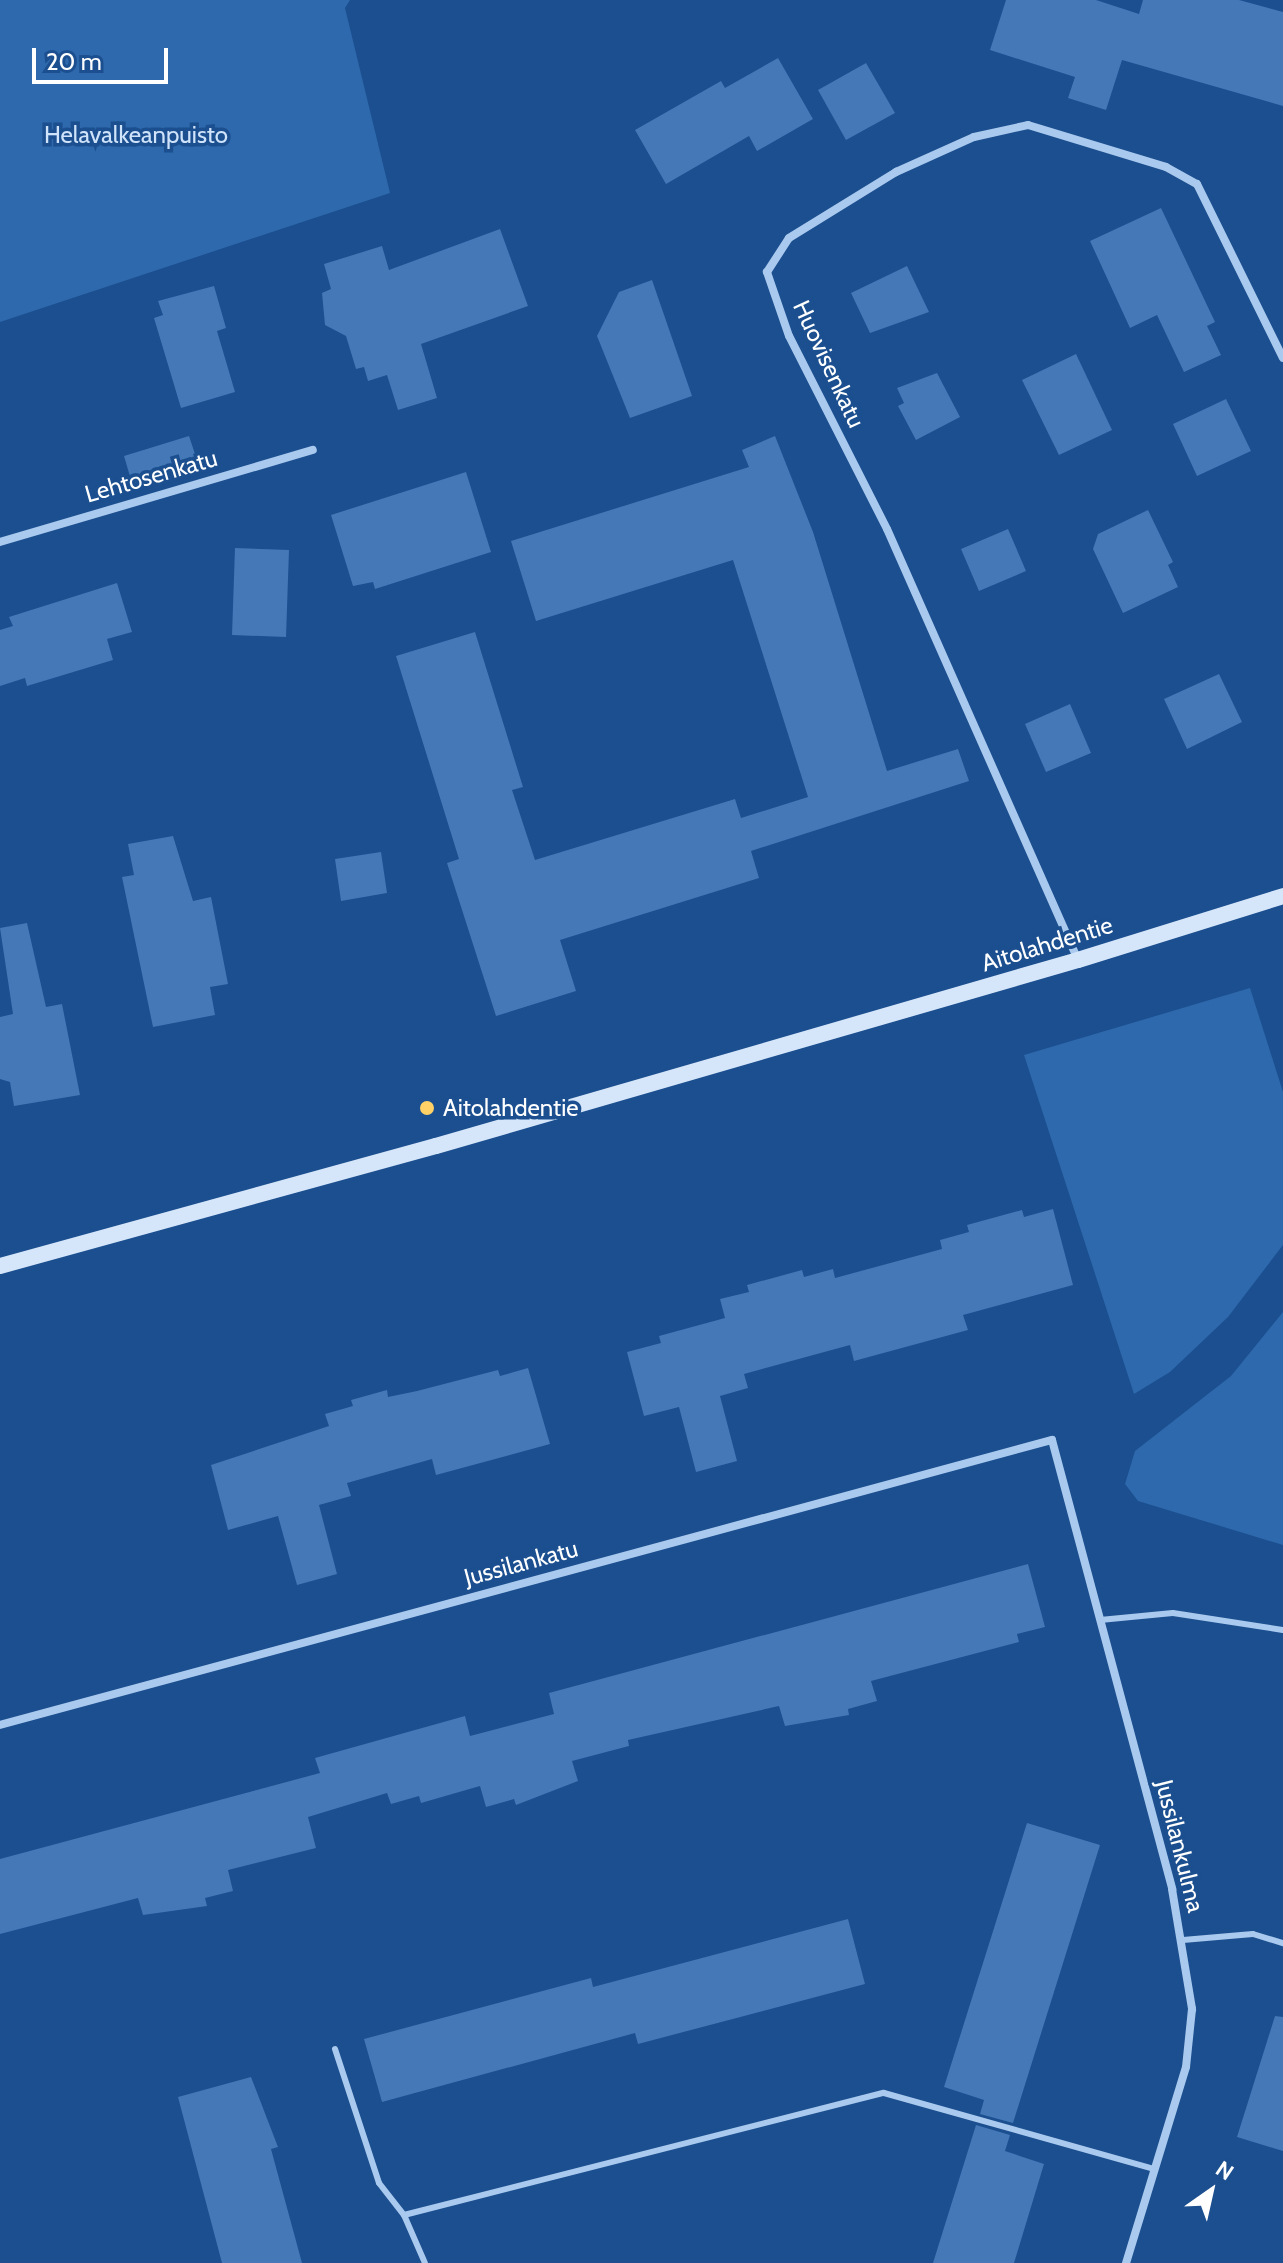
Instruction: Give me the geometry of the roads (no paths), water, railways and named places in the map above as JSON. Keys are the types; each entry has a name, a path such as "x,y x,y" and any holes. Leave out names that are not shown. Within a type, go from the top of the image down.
{"main road":[{"name":"Aitolahdentie","path":"0,1266 1078,960 1280,894"}],"street":[{"name":"Huovisenkatu","path":"1078,960 887,529 789,336 767,272 789,238 896,172 974,137 1028,125 1166,167 1197,184 1283,358"},
{"name":"Lehtosenkatu","path":"0,542 313,450"},
{"name":"Jussilankulma","path":"1052,1440 1183,1940 1192,2009 1190,2039 1126,2263"},
{"name":"Jussilankatu","path":"0,1725 1052,1440"}],"lane":[{"path":"1100,1620 1173,1613 1283,1630"},
{"path":"1183,1940 1253,1934 1283,1943"},
{"path":"335,2049 379,2183 404,2215 425,2263"},
{"path":"404,2215 884,2093 1155,2169"}],"place":[{"name":"Aitolahdentie","path":"427,1108"}],"park label":[{"name":"Helavalkeanpuisto","path":"136,135"}]}
